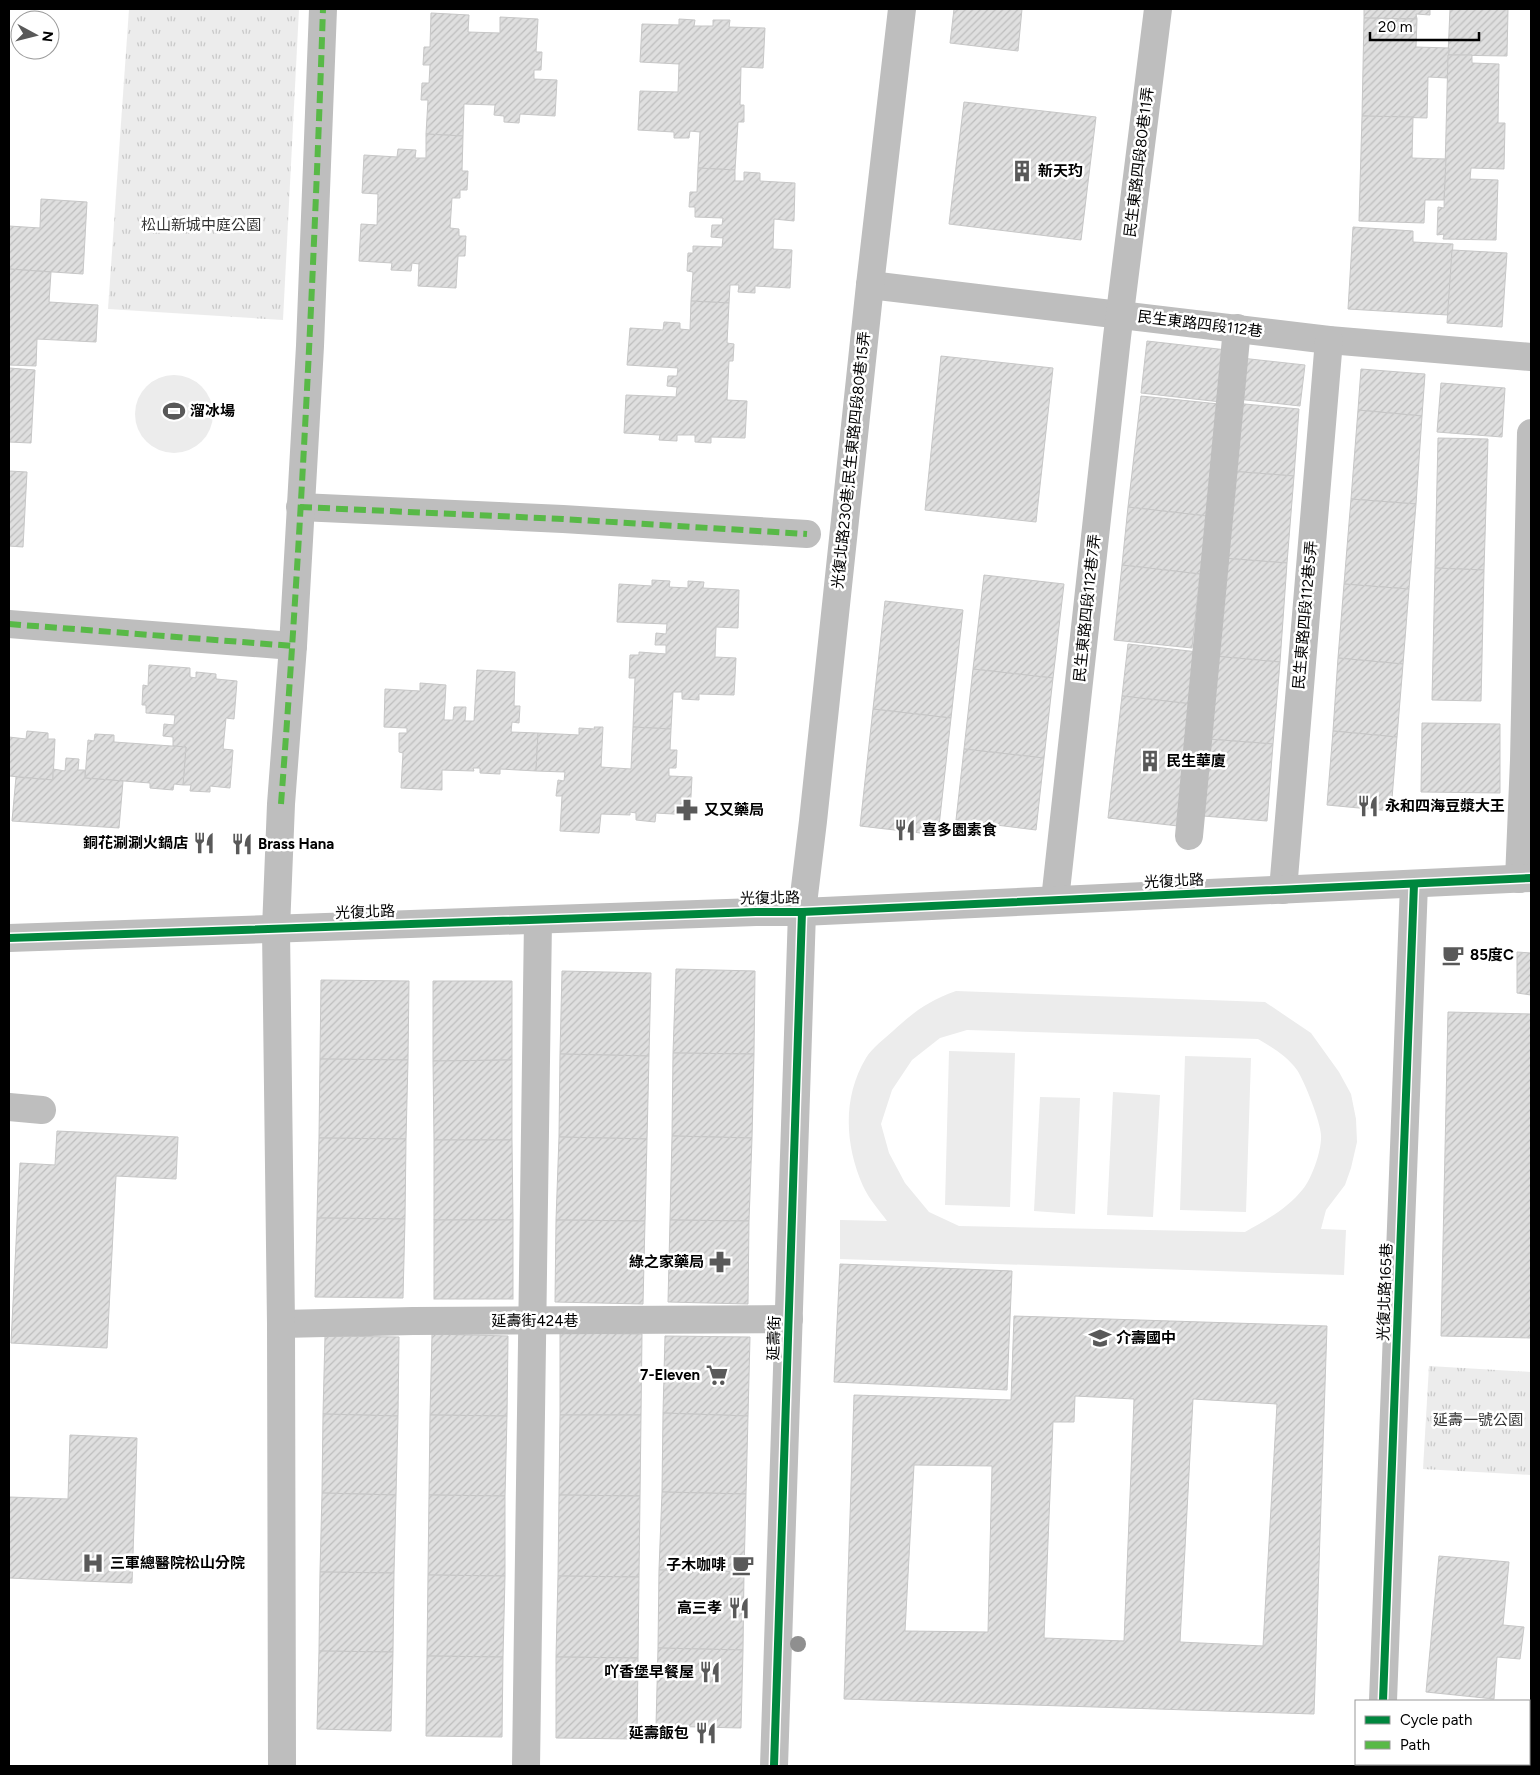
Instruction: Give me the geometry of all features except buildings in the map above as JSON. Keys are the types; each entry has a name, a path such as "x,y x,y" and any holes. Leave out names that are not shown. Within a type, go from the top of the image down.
{"street":[{"path":"282,1766 281,1324 276,928 281,804 293,646 310,346 323,9"},
{"name":"光復北路230巷;民生東路四段80巷15弄","path":"802,912 902,9"},
{"name":"民生東路四段80巷11弄","path":"1120,316 1158,9"},
{"name":"民生東路四段112巷","path":"870,285 1329,340 1531,357"},
{"name":"民生東路四段112巷7弄","path":"1055,900 1120,316"},
{"path":"1189,836 1237,328"},
{"name":"民生東路四段112巷5弄","path":"1283,890 1329,340"},
{"path":"1525,878 1524,760 1531,434"},
{"path":"300,507 563,519 807,534"},
{"path":"9,624 293,646"},
{"name":"光復北路","path":"9,938 756,912 802,912 1525,878"},
{"name":"光復北路165巷","path":"1383,1700 1414,884"},
{"name":"延壽街","path":"774,1766 802,912"},
{"path":"526,1766 538,920"},
{"path":"9,1107 42,1110"},
{"name":"延壽街424巷","path":"281,1324 413,1321 789,1319"}],"green space":[{"name":"松山新城中庭公園","path":"129,9 299,9 283,320 108,309"},
{"name":"溜冰場","path":"166,375 182,375 196,381 207,392 213,406 213,422 207,436 196,447 182,453 166,453 152,447 141,436 135,422 135,406 141,392 152,381"},
{"path":"956,991 1265,1002 1311,1033 1339,1072 1351,1094 1356,1119 1357,1142 1351,1168 1345,1185 1326,1210 1321,1229 1346,1230 1344,1275 840,1259 840,1220 887,1221 865,1191 853,1154 849,1122 850,1105 858,1073 866,1058 882,1040 915,1012","holes":["967,1030 1258,1039 1284,1056 1297,1070 1315,1112 1321,1141 1316,1164 1303,1189 1283,1208 1245,1232 959,1226 929,1212 905,1183 889,1153 881,1124 892,1090 912,1060 940,1038"]},
{"path":"949,1051 1015,1053 1010,1207 945,1205"},
{"path":"1185,1056 1251,1058 1246,1212 1180,1210"},
{"path":"1113,1092 1160,1095 1153,1217 1107,1215"},
{"path":"1040,1097 1080,1098 1075,1214 1034,1211"},
{"name":"延壽一號公園","path":"1429,1366 1531,1372 1531,1475 1423,1469"}],"marked path":[{"path":"281,804 306,406 323,9"},
{"path":"300,507 563,519 807,534"},
{"path":"9,624 293,646"}],"cycle path":[{"path":"9,938 756,912 802,912 1531,878"},
{"path":"1383,1700 1414,884"},
{"path":"774,1766 802,912"}],"place":[{"name":"新天玓","path":"1022,171"},
{"name":"溜冰場","path":"174,411"},
{"name":"民生華廈","path":"1150,761"},
{"name":"永和四海豆漿大王","path":"1368,806"},
{"name":"又又藥局","path":"687,810"},
{"name":"喜多園素食","path":"905,830"},
{"name":"銅花涮涮火鍋店","path":"204,843"},
{"name":"Brass Hana","path":"242,844"},
{"name":"85度C","path":"1453,955"},
{"name":"綠之家藥局","path":"720,1262"},
{"name":"介壽國中","path":"1100,1338"},
{"name":"7-Eleven","path":"717,1375"},
{"name":"三軍總醫院松山分院","path":"93,1563"},
{"name":"子木咖啡","path":"743,1565"},
{"name":"高三孝","path":"739,1608"},
{"name":"吖香堡早餐屋","path":"710,1672"},
{"name":"延壽飯包","path":"706,1733"}]}
